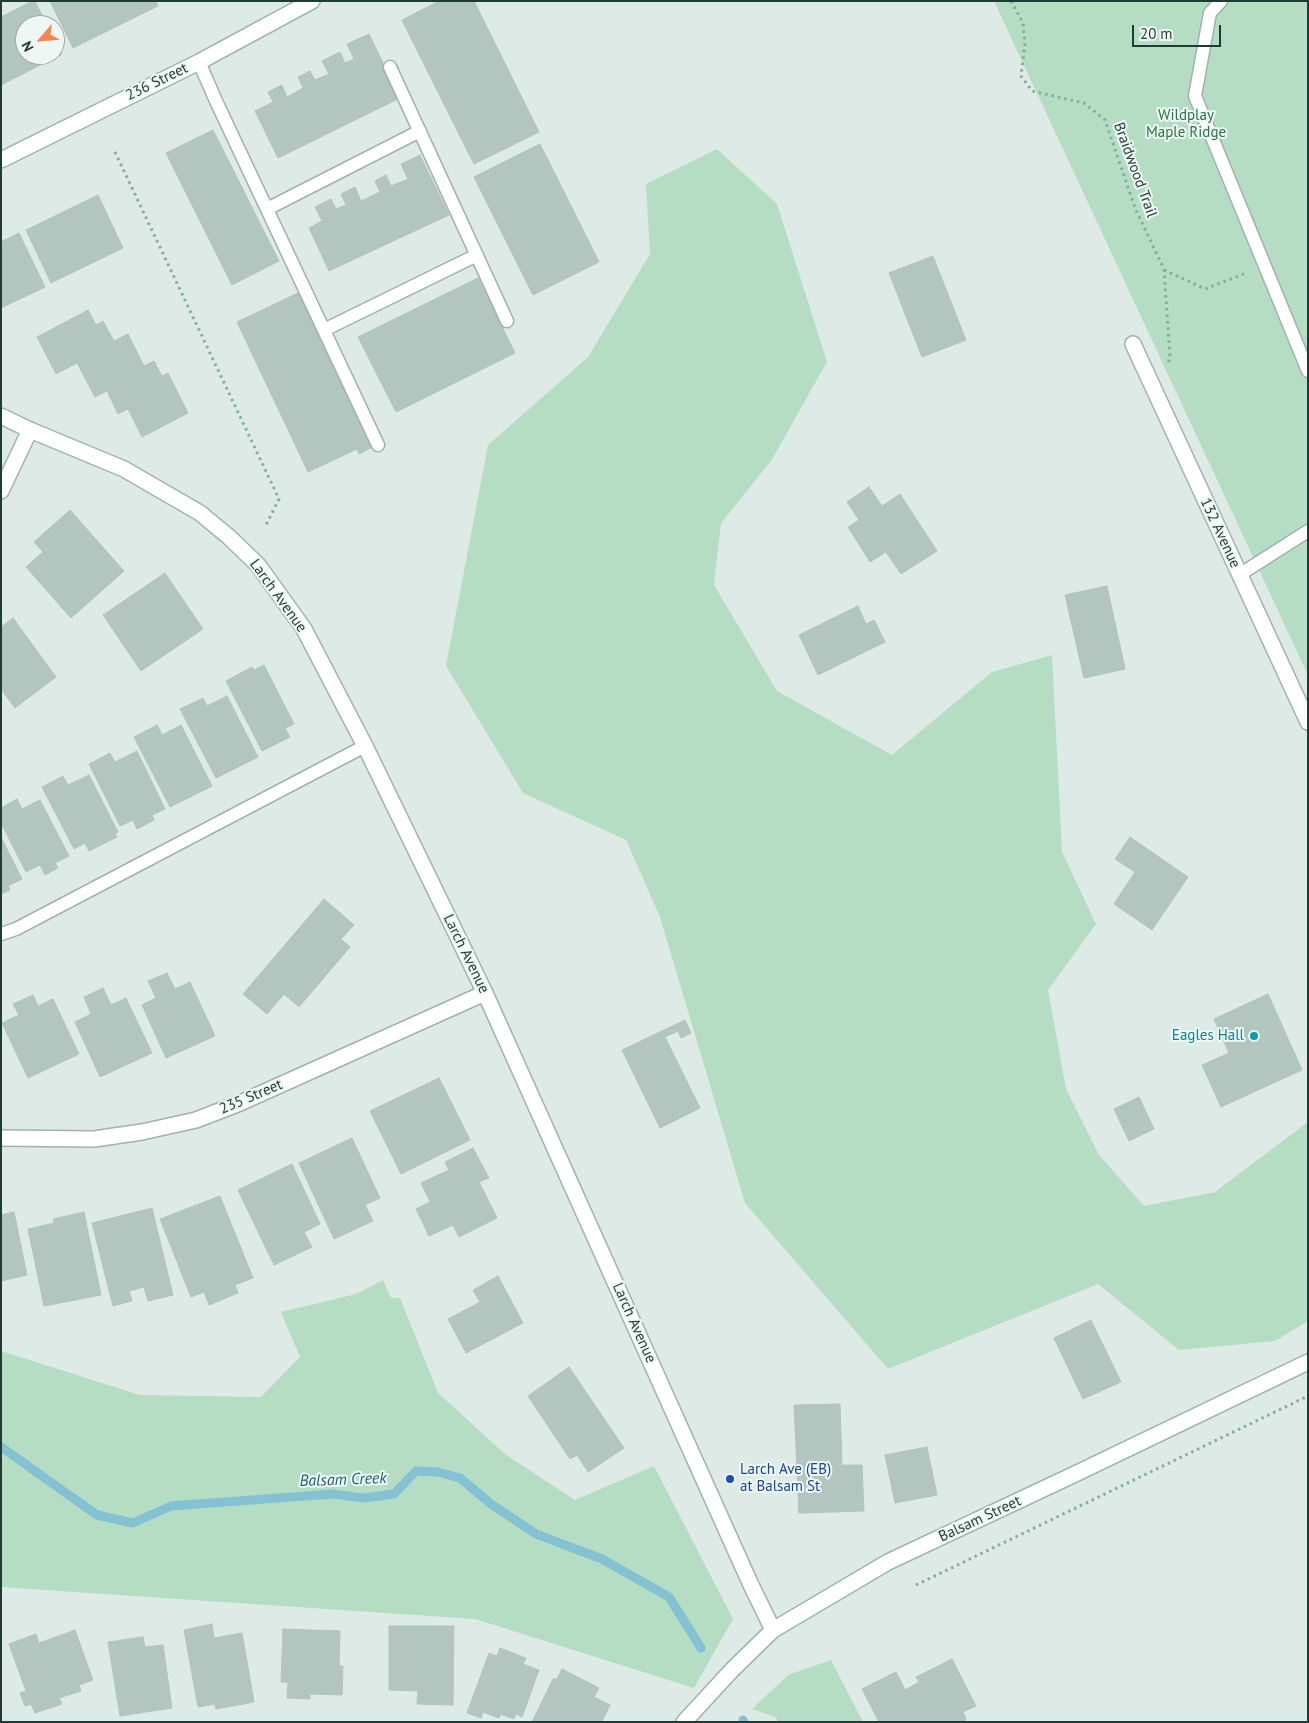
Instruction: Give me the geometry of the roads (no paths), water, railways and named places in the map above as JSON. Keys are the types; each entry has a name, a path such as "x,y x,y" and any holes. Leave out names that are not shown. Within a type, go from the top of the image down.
{"street":[{"name":"236 Street","path":"1,160 199,62 310,2"},
{"name":"132 Avenue","path":"1133,344 1308,722"},
{"name":"Larch Avenue","path":"1,416 124,469 200,513 258,565 304,629 365,746 485,993 751,1585 774,1630"},
{"path":"1,491 30,430"},
{"name":"235 Street","path":"1,1138 94,1139 142,1132 196,1120 240,1103 485,993"},
{"name":"Balsam Street","path":"684,1722 732,1670 774,1630 888,1562 1073,1476 1308,1362"}],"lane":[{"path":"1221,1 1210,13 1195,96 1308,371"},
{"path":"199,62 378,444"},
{"path":"390,67 507,321"},
{"path":"267,209 420,131"},
{"path":"324,330 477,255"},
{"path":"1239,575 1308,531"},
{"path":"1,934 16,929 365,746"}],"waterway":[{"name":"Balsam Creek","path":"1,1447 97,1515 133,1523 171,1506 332,1494 364,1498 394,1494 416,1471 438,1472 460,1478 491,1504 536,1534 602,1559 669,1597 701,1648"}],"place":[{"name":"Eagles Hall","path":"1254,1036"},
{"name":"Larch Ave (EB) at Balsam St","path":"730,1479"}],"park label":[{"name":"Wildplay Maple Ridge","path":"1186,124"}]}
